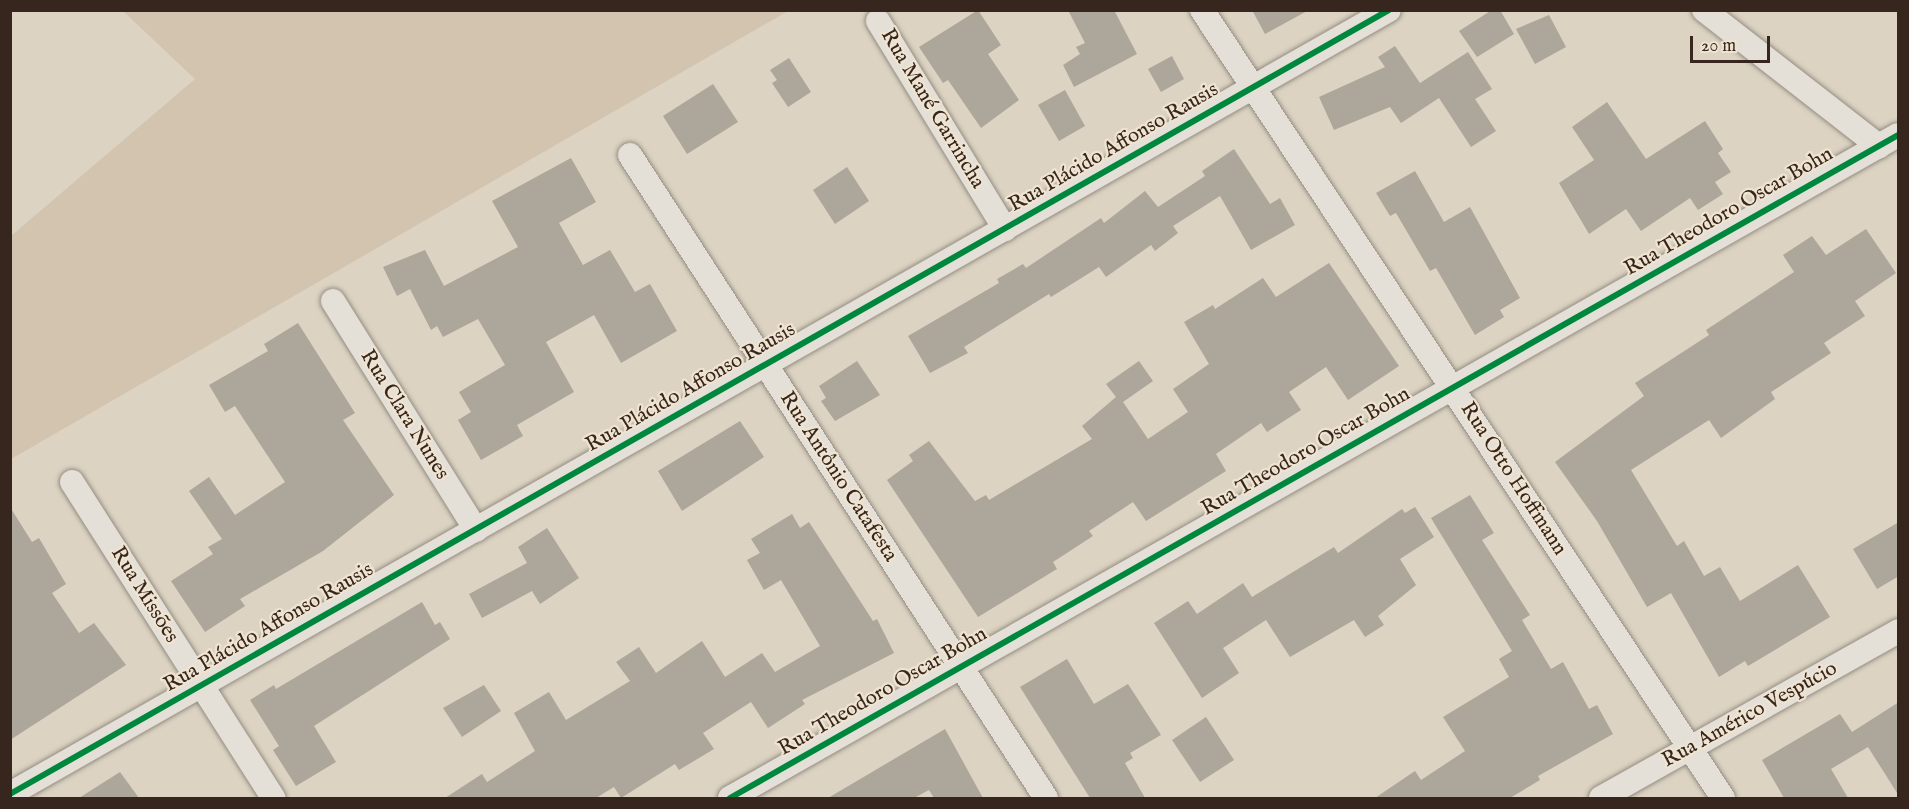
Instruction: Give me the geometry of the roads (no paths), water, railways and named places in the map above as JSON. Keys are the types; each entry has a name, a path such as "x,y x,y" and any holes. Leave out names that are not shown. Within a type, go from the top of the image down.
{"street":[{"name":"Rua Otto Hoffmann","path":"1202,10 1723,798"},
{"name":"Rua Plácido Affonso Rausis","path":"10,794 1389,10"},
{"path":"1704,10 1889,140"},
{"name":"Rua Mané Garrincha","path":"878,21 1005,229"},
{"name":"Rua Theodoro Oscar Bohn","path":"730,798 1889,140"},
{"name":"Rua Antônio Catafesta","path":"630,155 1046,798"},
{"name":"Rua Clara Nunes","path":"333,301 476,530"},
{"name":"Rua Missões","path":"72,482 273,798"},
{"name":"Rua Américo Vespúcio","path":"1601,798 1899,631"}]}
